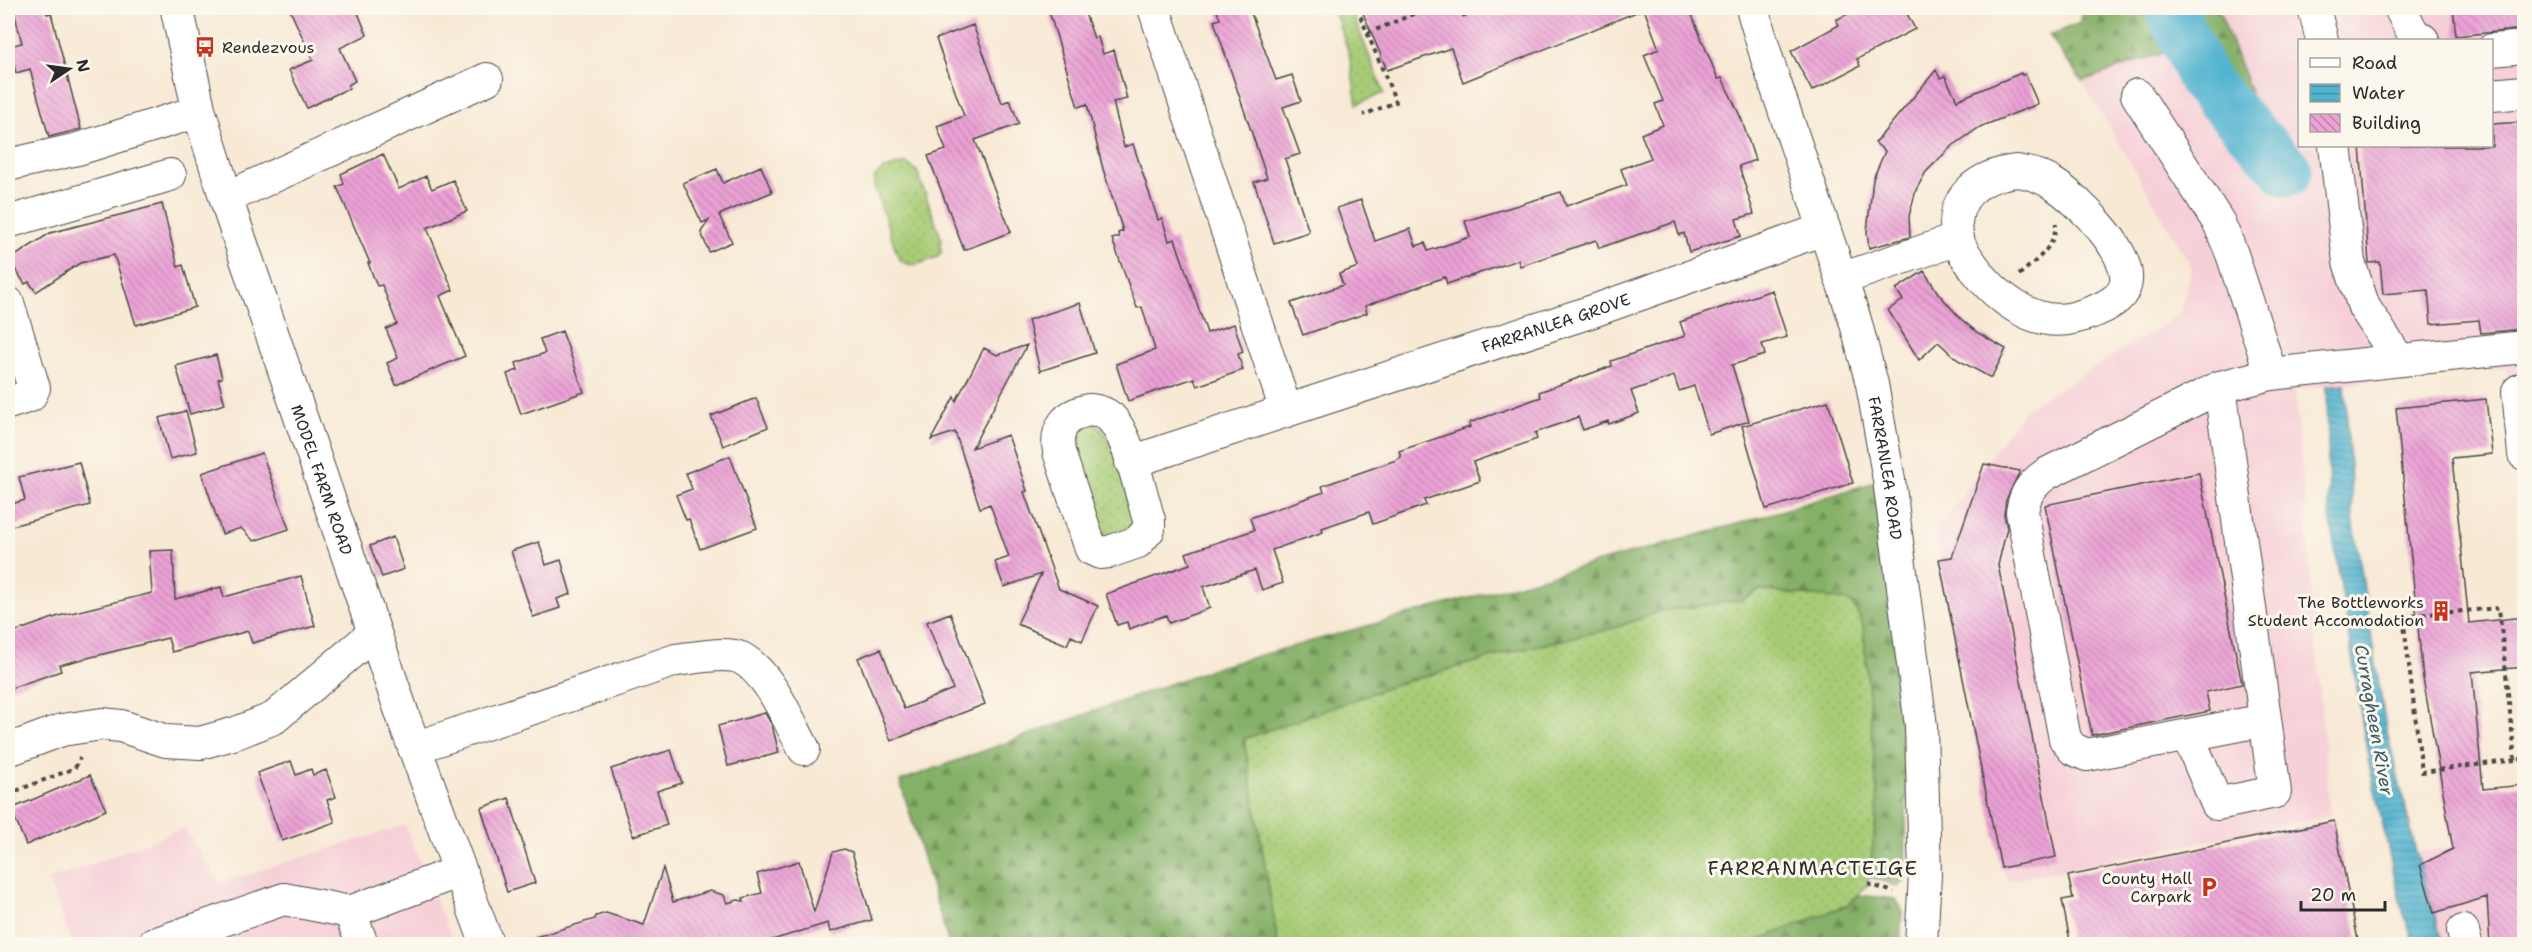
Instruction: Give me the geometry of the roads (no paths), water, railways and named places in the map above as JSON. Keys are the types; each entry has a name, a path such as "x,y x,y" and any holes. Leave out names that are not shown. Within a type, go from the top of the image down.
{"main road":[{"name":"MODEL FARM ROAD","path":"177,8 199,111 226,198 414,748 487,945"}],"street":[{"path":"1154,8 1286,411"},
{"path":"2314,8 2322,39"},
{"path":"2400,8 2414,33 2422,39"},
{"name":"FARRANLEA ROAD","path":"1757,9 1872,384 1889,480 1906,596 1921,726 1925,874 1921,945"},
{"path":"2493,50 2524,47"},
{"path":"226,198 487,78"},
{"path":"2493,95 2524,92"},
{"path":"2137,95 2219,223 2232,254 2271,375"},
{"path":"8,165 78,148 199,111"},
{"path":"2335,147 2349,262 2364,308 2399,360"},
{"path":"2017,171 2032,174 2056,186 2088,213 2120,257 2126,278 2125,286 2119,296 2090,312 2072,318 2057,320 2024,311 1997,293 1980,278 1958,239 1957,219 1964,197 1971,188 1996,174 2017,171"},
{"path":"8,222 170,175"},
{"name":"FARRANLEA GROVE","path":"1131,462 1593,311 1824,229"},
{"path":"1841,279 1958,239"},
{"path":"8,303 34,388 30,396 8,403"},
{"path":"2265,720 2087,755 2073,749 2065,739 2022,512 2024,498 2031,485 2046,474 2220,387 2271,375 2524,347"},
{"path":"2188,735 2217,804 2275,792 2220,387"},
{"path":"2524,388 2518,391 2524,454"},
{"path":"8,750 62,730 102,724 121,726 166,741 200,743 236,733 274,718 374,633"},
{"path":"414,748 676,660 713,655 740,658 758,673 773,691 804,749"},
{"path":"154,945 284,899 350,912 460,872"},
{"path":"350,912 362,945"}],"water":[{"path":"2345,384 2353,518 2386,728 2416,852 2443,944 2414,944 2401,905 2369,764 2329,511 2327,386"}],"waterway":[{"name":"Curragheen River","path":"2170,8 2204,81 2287,171"}],"place":[{"name":"Rendezvous","path":"205,47"},
{"name":"The Bottleworks Student Accomodation","path":"2441,611"},
{"name":"County Hall Carpark","path":"2209,887"}],"district":[{"name":"FARRANMACTEIGE","path":"1813,868"}]}
